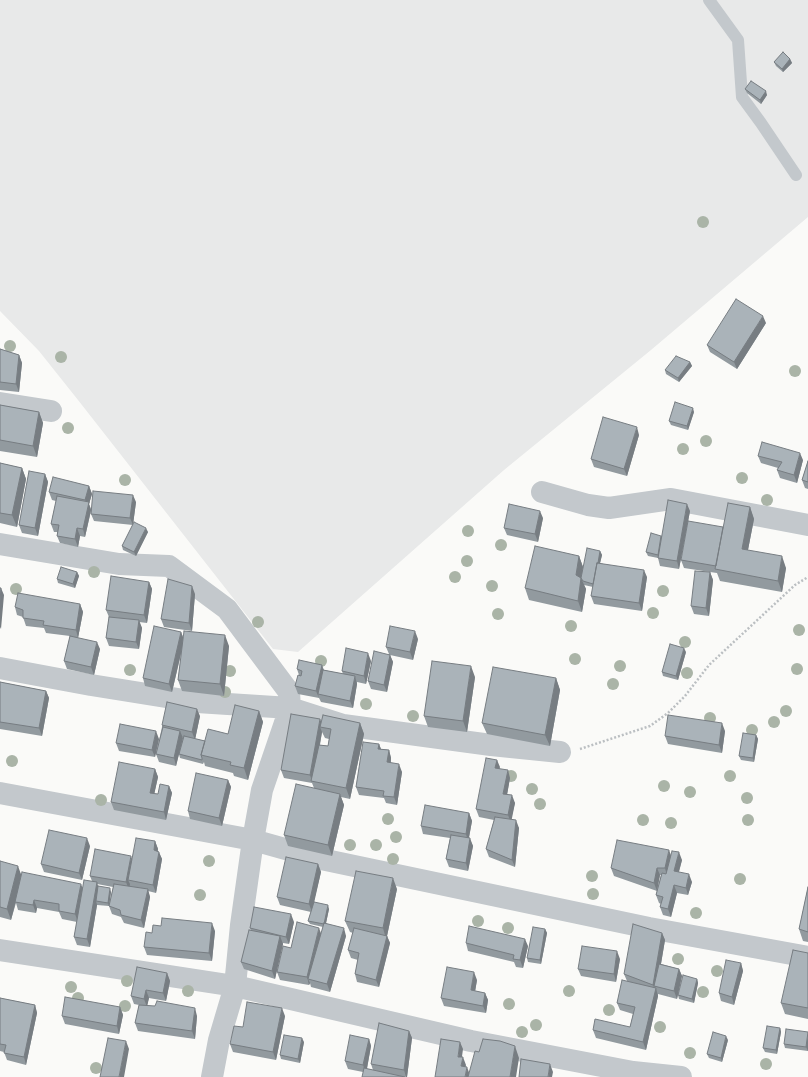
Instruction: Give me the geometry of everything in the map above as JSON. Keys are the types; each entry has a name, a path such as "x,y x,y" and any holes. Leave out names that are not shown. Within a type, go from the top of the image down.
{"street":[{"path":"0,403 51,411"},
{"path":"542,492 588,505 609,508 671,499 808,525"},
{"path":"0,544 119,564 169,566 227,609 289,692 290,708 262,790 253,840 241,925 235,986 218,1040 212,1077"},
{"path":"0,668 91,685 197,702 290,708 343,725 491,745 560,752"},
{"path":"0,793 253,840 321,859 649,928 808,957"},
{"path":"0,950 235,986 471,1041 633,1072 681,1077"}],"lane":[{"path":"709,0 738,40 742,97 796,175"}],"path":[{"path":"560,752 579,750 650,726 668,713 685,696 709,665 795,585 808,576"}],"shaded area":[{"path":"0,0 808,0 808,217 651,350 504,470 298,652 273,649 39,351 0,311"}],"building":[{"path":"783,52 790,59 782,69 774,62"},
{"path":"751,81 766,91 760,100 745,89"},
{"path":"736,299 763,316 734,362 707,345"},
{"path":"0,349 19,355 16,384 0,382"},
{"path":"676,356 690,362 678,378 665,370"},
{"path":"675,402 693,408 687,426 669,421"},
{"path":"0,405 39,412 33,446 0,440"},
{"path":"603,417 637,427 624,469 591,459"},
{"path":"762,442 800,453 794,475 777,470 782,462 758,456"},
{"path":"808,461 808,482 802,480"},
{"path":"0,463 22,468 12,515 0,513"},
{"path":"29,471 45,474 35,528 19,525"},
{"path":"53,477 89,486 85,500 49,492"},
{"path":"93,491 133,495 130,518 91,514"},
{"path":"57,496 89,502 83,529 77,528 75,539 57,536 59,525 51,524"},
{"path":"668,500 687,504 677,561 658,558"},
{"path":"728,503 750,507 742,549 782,556 778,581 715,569"},
{"path":"509,504 540,511 535,534 504,528"},
{"path":"688,521 723,527 716,566 681,560"},
{"path":"134,522 146,528 134,552 122,546"},
{"path":"651,533 661,536 658,555 646,552"},
{"path":"535,546 579,556 576,575 581,578 578,601 525,588"},
{"path":"587,548 600,551 593,584 583,581 581,578"},
{"path":"597,563 644,570 639,603 591,596"},
{"path":"61,567 77,572 73,584 57,579"},
{"path":"695,571 710,572 706,608 691,606"},
{"path":"111,576 149,582 144,615 106,610"},
{"path":"168,579 192,586 189,623 161,619"},
{"path":"18,593 80,604 76,630 43,625 44,621 23,618 23,610 15,607"},
{"path":"109,617 139,620 136,642 106,638"},
{"path":"154,626 181,632 169,684 143,678"},
{"path":"390,626 415,631 410,652 386,647"},
{"path":"184,631 225,635 220,684 178,680"},
{"path":"70,636 97,642 91,667 64,661"},
{"path":"670,644 684,648 676,676 662,672"},
{"path":"346,648 368,653 364,676 342,671"},
{"path":"374,651 390,655 384,685 368,681"},
{"path":"299,660 322,665 316,691 295,686 298,675 301,676 302,671 297,669"},
{"path":"432,661 471,666 463,721 424,716"},
{"path":"493,667 556,678 545,735 482,723"},
{"path":"323,670 355,676 350,701 318,694"},
{"path":"0,682 46,691 39,728 0,722"},
{"path":"167,702 197,709 192,732 162,725"},
{"path":"235,705 259,711 244,768 230,765 231,762 201,755 208,729 228,734"},
{"path":"291,714 320,719 310,775 281,770"},
{"path":"323,715 360,723 346,788 311,781 319,745 328,746 331,729 320,727"},
{"path":"668,715 722,723 719,745 665,736"},
{"path":"120,724 156,731 152,750 116,743"},
{"path":"163,727 180,731 174,758 156,754"},
{"path":"743,733 756,735 753,758 739,756"},
{"path":"184,736 205,741 201,755 202,760 179,754"},
{"path":"363,742 379,744 378,749 389,750 387,762 399,764 394,797 383,796 384,791 356,787"},
{"path":"486,758 497,760 495,768 508,770 503,794 512,795 508,815 476,809"},
{"path":"119,762 155,769 150,793 158,794 160,784 169,786 164,812 111,802"},
{"path":"196,773 228,780 219,818 188,811"},
{"path":"296,784 340,794 328,845 284,835"},
{"path":"425,805 469,813 466,834 421,826"},
{"path":"495,817 516,820 512,860 486,849"},
{"path":"49,830 87,838 79,873 41,864"},
{"path":"451,835 470,838 466,863 446,859"},
{"path":"136,838 155,841 154,850 159,852 153,885 128,880"},
{"path":"617,840 669,850 665,868 657,868 654,883 611,868"},
{"path":"95,849 131,856 126,882 90,876"},
{"path":"672,851 679,852 674,871 689,874 686,888 674,885 668,909 660,907 663,897 656,895 662,873 666,874"},
{"path":"286,857 318,864 309,904 277,897"},
{"path":"0,861 18,866 7,909 0,907"},
{"path":"356,871 393,878 383,928 345,921"},
{"path":"22,872 81,884 75,914 59,911 59,904 34,900 33,905 15,902"},
{"path":"84,880 97,882 87,939 74,937"},
{"path":"114,884 148,889 141,920 121,915 120,910 109,906"},
{"path":"98,886 110,888 108,903 96,901"},
{"path":"808,887 808,932 799,929"},
{"path":"314,902 328,905 324,924 308,921"},
{"path":"254,907 291,914 286,937 250,928"},
{"path":"162,918 212,923 209,953 144,947 146,932 152,933 153,925 161,926"},
{"path":"297,922 319,928 307,977 277,972 283,946 291,948"},
{"path":"324,923 344,928 327,984 308,979"},
{"path":"633,924 662,933 653,985 624,974"},
{"path":"469,926 525,939 520,960 513,959 514,955 466,943"},
{"path":"533,927 545,929 540,960 527,958"},
{"path":"354,928 387,936 376,980 355,974 359,953 348,950"},
{"path":"249,930 280,936 272,971 241,962"},
{"path":"582,946 617,951 614,974 578,969"},
{"path":"793,950 808,953 808,1008 781,1003"},
{"path":"726,960 741,963 732,997 719,993"},
{"path":"659,964 679,969 674,991 654,986"},
{"path":"137,967 167,973 163,993 146,990 144,999 131,996"},
{"path":"447,967 474,972 471,990 485,993 483,1006 441,998"},
{"path":"683,975 697,979 692,999 678,995"},
{"path":"622,980 656,988 643,1042 593,1030 595,1019 630,1027 635,1007 617,1003"},
{"path":"65,997 120,1007 117,1026 62,1016"},
{"path":"0,998 35,1005 24,1057 4,1053 6,1045 0,1044"},
{"path":"157,1001 195,1008 192,1031 135,1023 139,1005 155,1006"},
{"path":"247,1002 282,1008 273,1052 230,1044 234,1026 243,1027"},
{"path":"379,1023 409,1031 404,1070 371,1064"},
{"path":"767,1026 780,1028 776,1050 763,1048"},
{"path":"786,1029 808,1032 806,1047 784,1044"},
{"path":"713,1032 726,1036 721,1058 707,1054"},
{"path":"284,1035 302,1038 298,1059 280,1055"},
{"path":"350,1035 369,1039 363,1065 345,1061"},
{"path":"108,1038 126,1041 119,1077 100,1077"},
{"path":"441,1039 460,1042 458,1057 463,1057 461,1066 467,1067 465,1077 435,1077"},
{"path":"483,1039 500,1041 515,1046 510,1077 468,1077 475,1051 479,1052"},
{"path":"521,1059 550,1064 548,1077 519,1077"},
{"path":"364,1068 405,1077 362,1077"}]}
